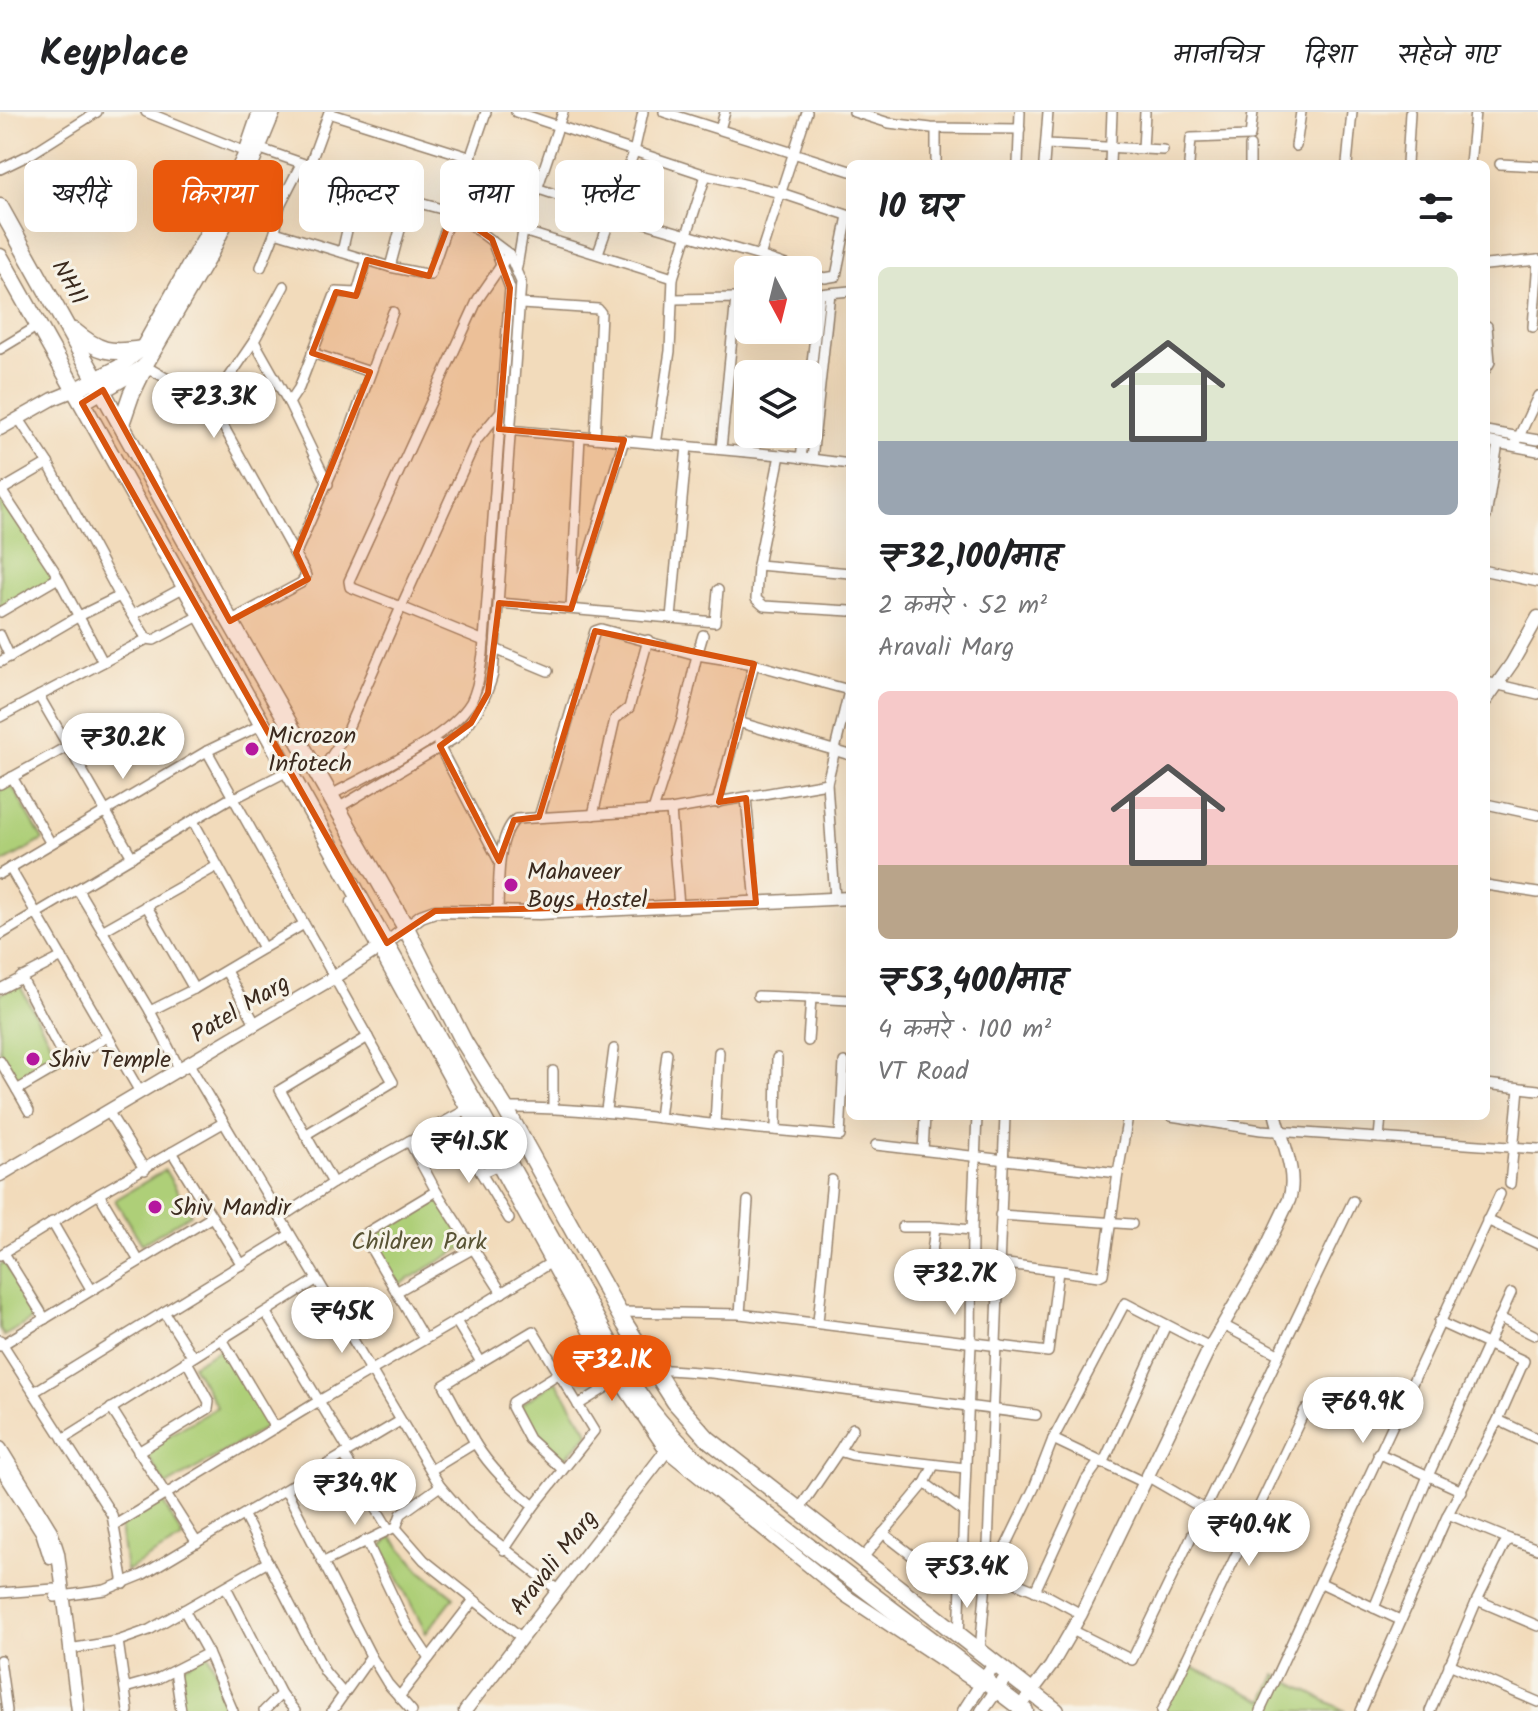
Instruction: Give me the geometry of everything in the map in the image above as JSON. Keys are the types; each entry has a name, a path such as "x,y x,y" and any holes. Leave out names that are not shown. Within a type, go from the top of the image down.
{"highway":[{"name":"NH11","path":"0,207 230,621 406,928 464,1042 505,1108 618,1312 675,1402 708,1439 1056,1711"},
{"path":"0,257 75,398 382,946 670,1445 707,1469 1020,1710"},
{"path":"66,325 92,346 144,357 121,424"}],"main road":[{"path":"250,160 260,112"},
{"path":"144,357 273,112"},
{"path":"75,398 144,357 211,253 221,232"}],"street":[{"path":"0,169 31,154 97,112"},
{"path":"146,112 253,152 299,164"},
{"path":"307,160 329,112 472,158 486,112"},
{"path":"516,112 706,175 781,193 846,215"},
{"path":"555,194 539,189 563,112"},
{"path":"631,160 643,112"},
{"path":"664,112 846,170"},
{"path":"720,129 725,112"},
{"path":"664,229 760,256 807,112"},
{"path":"856,112 889,123 936,129 1020,129"},
{"path":"1018,160 1020,112"},
{"path":"1044,160 1048,112"},
{"path":"1110,160 1112,112"},
{"path":"1143,149 1145,112"},
{"path":"1189,160 1191,138 1250,136 1253,112"},
{"path":"1296,146 1301,112"},
{"path":"1347,160 1352,112"},
{"path":"1407,160 1410,112"},
{"path":"1470,160 1475,112"},
{"path":"936,129 936,160"},
{"path":"1046,144 1163,150"},
{"path":"1250,146 1250,160"},
{"path":"1500,164 1538,166"},
{"path":"283,200 299,175"},
{"path":"656,444 670,351 673,278 706,175"},
{"path":"822,277 836,276 846,230"},
{"path":"261,267 275,232 390,267 430,275 446,232"},
{"path":"342,252 347,232"},
{"path":"390,267 399,232"},
{"path":"335,802 437,742 457,737 471,723 488,693 493,674 521,282 509,254 482,232"},
{"path":"516,270 523,232"},
{"path":"526,232 673,278"},
{"path":"598,253 605,232"},
{"path":"335,802 437,742 470,702 478,683 484,641 510,288 492,239"},
{"path":"484,641 350,587 349,581 478,299 509,254"},
{"path":"289,403 299,388 336,292 357,293 367,260"},
{"path":"1490,265 1538,260 1533,327"},
{"path":"0,271 75,398 179,590 259,725 282,774 382,946 550,1263 618,1380 670,1445"},
{"path":"211,404 254,341 284,286"},
{"path":"822,293 846,291"},
{"path":"814,360 825,293"},
{"path":"818,360 825,293"},
{"path":"673,299 734,298"},
{"path":"521,304 598,309 601,313 595,438"},
{"path":"296,553 328,484 393,312"},
{"path":"721,449 734,318"},
{"path":"0,349 33,329"},
{"path":"254,341 289,403 328,484"},
{"path":"312,353 370,372"},
{"path":"144,357 211,404 306,576 301,583 230,621"},
{"path":"1517,441 1538,396"},
{"path":"0,429 53,399 75,398"},
{"path":"319,775 345,735 476,441 500,412"},
{"path":"19,419 48,463 120,596 147,639"},
{"path":"1490,432 1534,450 1538,428"},
{"path":"499,429 846,463"},
{"path":"571,609 580,436"},
{"path":"1490,442 1536,439"},
{"path":"571,598 582,576 624,440"},
{"path":"1490,492 1498,443"},
{"path":"671,618 687,446"},
{"path":"801,458 802,448"},
{"path":"812,448 812,459"},
{"path":"780,455 758,565 755,592 758,603 764,606 846,611"},
{"path":"48,463 0,491 58,578 103,662"},
{"path":"758,565 846,573"},
{"path":"1490,572 1538,582"},
{"path":"0,612 58,578"},
{"path":"133,615 179,590"},
{"path":"499,603 715,622 718,590"},
{"path":"0,662 120,596"},
{"path":"1538,617 1491,683 1538,694"},
{"path":"0,717 147,639 154,640 195,618"},
{"path":"539,817 595,631 601,629 697,655 754,664 846,688"},
{"path":"0,635 10,657"},
{"path":"653,811 682,720 703,635"},
{"path":"593,815 615,719 629,708 648,640"},
{"path":"495,649 548,671"},
{"path":"717,803 754,664"},
{"path":"39,696 132,857"},
{"path":"835,899 827,783 846,708"},
{"path":"738,722 846,754"},
{"path":"0,874 207,751 259,725"},
{"path":"437,742 499,861"},
{"path":"0,784 68,746"},
{"path":"207,751 393,1082 305,1135"},
{"path":"0,935 234,797 282,774"},
{"path":"12,777 50,842"},
{"path":"498,912 499,861 514,820 671,810 827,783"},
{"path":"746,798 756,903"},
{"path":"1490,805 1538,815"},
{"path":"671,810 679,906"},
{"path":"193,821 263,948"},
{"path":"102,931 217,866"},
{"path":"10,868 140,1092"},
{"path":"1490,886 1538,893"},
{"path":"78,890 184,1067 223,1123 440,1486 472,1523 559,1591"},
{"name":"Patel Marg","path":"2,1170 256,1025 382,946 421,916 435,911 498,912 846,898"},
{"path":"146,905 194,989"},
{"path":"150,1011 226,971 304,924"},
{"path":"0,989 62,957"},
{"path":"226,971 256,1025"},
{"path":"21,977 66,1062"},
{"path":"758,996 846,1000"},
{"path":"808,1041 811,998"},
{"path":"17,1090 107,1037"},
{"path":"333,1183 280,1090 368,1037"},
{"path":"606,1110 614,1049"},
{"path":"715,1124 719,1052"},
{"path":"659,1118 667,1053"},
{"path":"776,1130 777,1058"},
{"path":"0,1061 29,1111"},
{"path":"505,1108 606,1110 840,1136 844,1062"},
{"path":"553,1071 553,1107"},
{"path":"1490,1084 1538,1090"},
{"path":"1510,1184 1519,1088"},
{"path":"280,1218 333,1183 468,1109"},
{"path":"108,1111 145,1170"},
{"path":"923,1150 925,1120"},
{"path":"959,1636 977,1120"},
{"path":"979,1652 990,1572 992,1409 1005,1120"},
{"path":"999,1263 1099,1276 1103,1274 1127,1120"},
{"path":"1200,1120 1280,1131 1538,1149"},
{"path":"1020,1710 1081,1614 1210,1347 1259,1263 1291,1196 1289,1161 1277,1120"},
{"path":"1379,1138 1381,1120"},
{"path":"45,1319 2,1254 223,1123"},
{"path":"458,1129 509,1219"},
{"path":"409,1141 436,1191 502,1293"},
{"path":"876,1145 1118,1173"},
{"path":"172,1152 242,1265"},
{"path":"481,1173 498,1165"},
{"path":"818,1322 832,1180"},
{"path":"424,1339 363,1235 436,1191"},
{"path":"99,1194 139,1261"},
{"path":"1260,1711 1500,1194"},
{"path":"740,1314 748,1201"},
{"path":"1072,1630 1132,1660 1353,1201"},
{"path":"1000,1215 1132,1224"},
{"path":"124,1584 112,1515 1,1344 212,1217"},
{"path":"1487,1220 1538,1244"},
{"path":"52,1222 91,1289"},
{"path":"902,1227 972,1230"},
{"path":"932,1252 935,1227"},
{"path":"34,1392 289,1235"},
{"path":"396,1292 474,1248"},
{"path":"115,1525 550,1263"},
{"path":"618,1312 740,1314 1048,1352 1058,1271"},
{"path":"63,1439 316,1280"},
{"path":"1374,1608 1428,1476 1511,1293"},
{"path":"990,1572 1034,1488 1053,1439 1125,1303 1210,1347"},
{"path":"138,1452 208,1409 209,1402 164,1312"},
{"path":"266,1313 392,1528 424,1560 522,1638"},
{"path":"1500,1318 1534,1335"},
{"path":"456,1321 481,1362"},
{"path":"1361,1711 1448,1514 1498,1420 1524,1361 1439,1322"},
{"path":"1035,1591 1081,1490 1101,1463 1166,1325"},
{"path":"1223,1325 1278,1354"},
{"path":"504,1550 534,1506 594,1431 533,1331 444,1385 475,1443 504,1480 534,1506"},
{"path":"222,1339 275,1428"},
{"path":"652,1369 712,1373 1036,1415"},
{"path":"558,1374 513,1402 512,1407 529,1439 562,1469"},
{"path":"578,1405 618,1380"},
{"path":"111,1408 197,1543"},
{"path":"1162,1711 1305,1410"},
{"path":"1498,1420 1537,1436"},
{"path":"0,1593 58,1594 105,1590 124,1584 244,1516 400,1421"},
{"path":"798,1511 853,1428"},
{"path":"1053,1439 1101,1463 1145,1479 1204,1509"},
{"path":"431,1470 475,1443"},
{"name":"Aravali Marg","path":"465,1711 670,1445"},
{"path":"0,1448 51,1531 58,1553 58,1594 69,1711"},
{"path":"839,1451 965,1468"},
{"path":"1378,1453 1462,1491"},
{"path":"861,1560 925,1483 934,1465"},
{"path":"0,1466 42,1532 50,1555 78,1711"},
{"path":"925,1483 964,1512"},
{"path":"324,1562 392,1528 401,1514 440,1486"},
{"path":"286,1490 371,1656 388,1684 412,1711"},
{"path":"1448,1514 1538,1549"},
{"path":"244,1516 325,1672 343,1693"},
{"path":"883,1533 937,1575"},
{"path":"1430,1711 1477,1600 1509,1539"},
{"path":"366,1540 405,1622 429,1658"},
{"path":"69,1649 118,1641 149,1630 268,1562"},
{"path":"990,1572 1081,1614"},
{"path":"1321,1583 1400,1620"},
{"path":"226,1587 281,1694 295,1711"},
{"path":"399,1697 474,1600"},
{"path":"1477,1600 1538,1626"},
{"path":"184,1610 208,1653 233,1711"},
{"path":"118,1641 128,1711"},
{"path":"125,1688 175,1671 208,1653"},
{"path":"332,1711 371,1656"},
{"path":"0,1660 7,1711"},
{"path":"1449,1664 1538,1702"},
{"path":"964,1711 989,1687 1001,1669"},
{"path":"175,1671 181,1711"},
{"path":"982,1711 989,1687"},
{"path":"264,1711 281,1694"}],"highlighted area":[{"path":"453,212 492,239 510,288 499,429 624,440 571,609 499,603 488,693 471,723 440,746 499,861 514,820 539,817 595,631 754,664 719,802 746,798 756,903 435,911 387,943 82,403 103,390 230,621 308,579 296,553 370,372 312,353 336,292 356,296 367,260 429,276"}],"green space":[{"path":"0,491 58,578 0,612"},
{"path":"11,784 43,840 0,864 0,789"},
{"path":"19,984 60,1061 18,1085 0,1050 0,994"},
{"name":"Shiv Mandir","path":"165,1170 191,1214 142,1244 115,1200"},
{"name":"Children Park","path":"438,1197 467,1245 399,1285 370,1237"},
{"path":"4,1262 38,1316 4,1336 0,1329 0,1265"},
{"path":"222,1348 268,1426 166,1486 144,1450 217,1407 192,1365"},
{"path":"556,1381 589,1433 564,1459 543,1439 519,1406"},
{"path":"162,1500 183,1538 126,1571 120,1525"},
{"path":"391,1536 421,1571 454,1597 426,1633 382,1547"},
{"path":"208,1653 233,1711 181,1711 175,1671"},
{"path":"1185,1664 1264,1701 1276,1675 1345,1711 1162,1711"}],"place":[{"name":"Microzon Infotech","path":"252,749"},
{"name":"Mahaveer Boys Hostel","path":"511,885"},
{"name":"Shiv Temple","path":"33,1059"},
{"name":"Shiv Mandir","path":"155,1207"}]}
